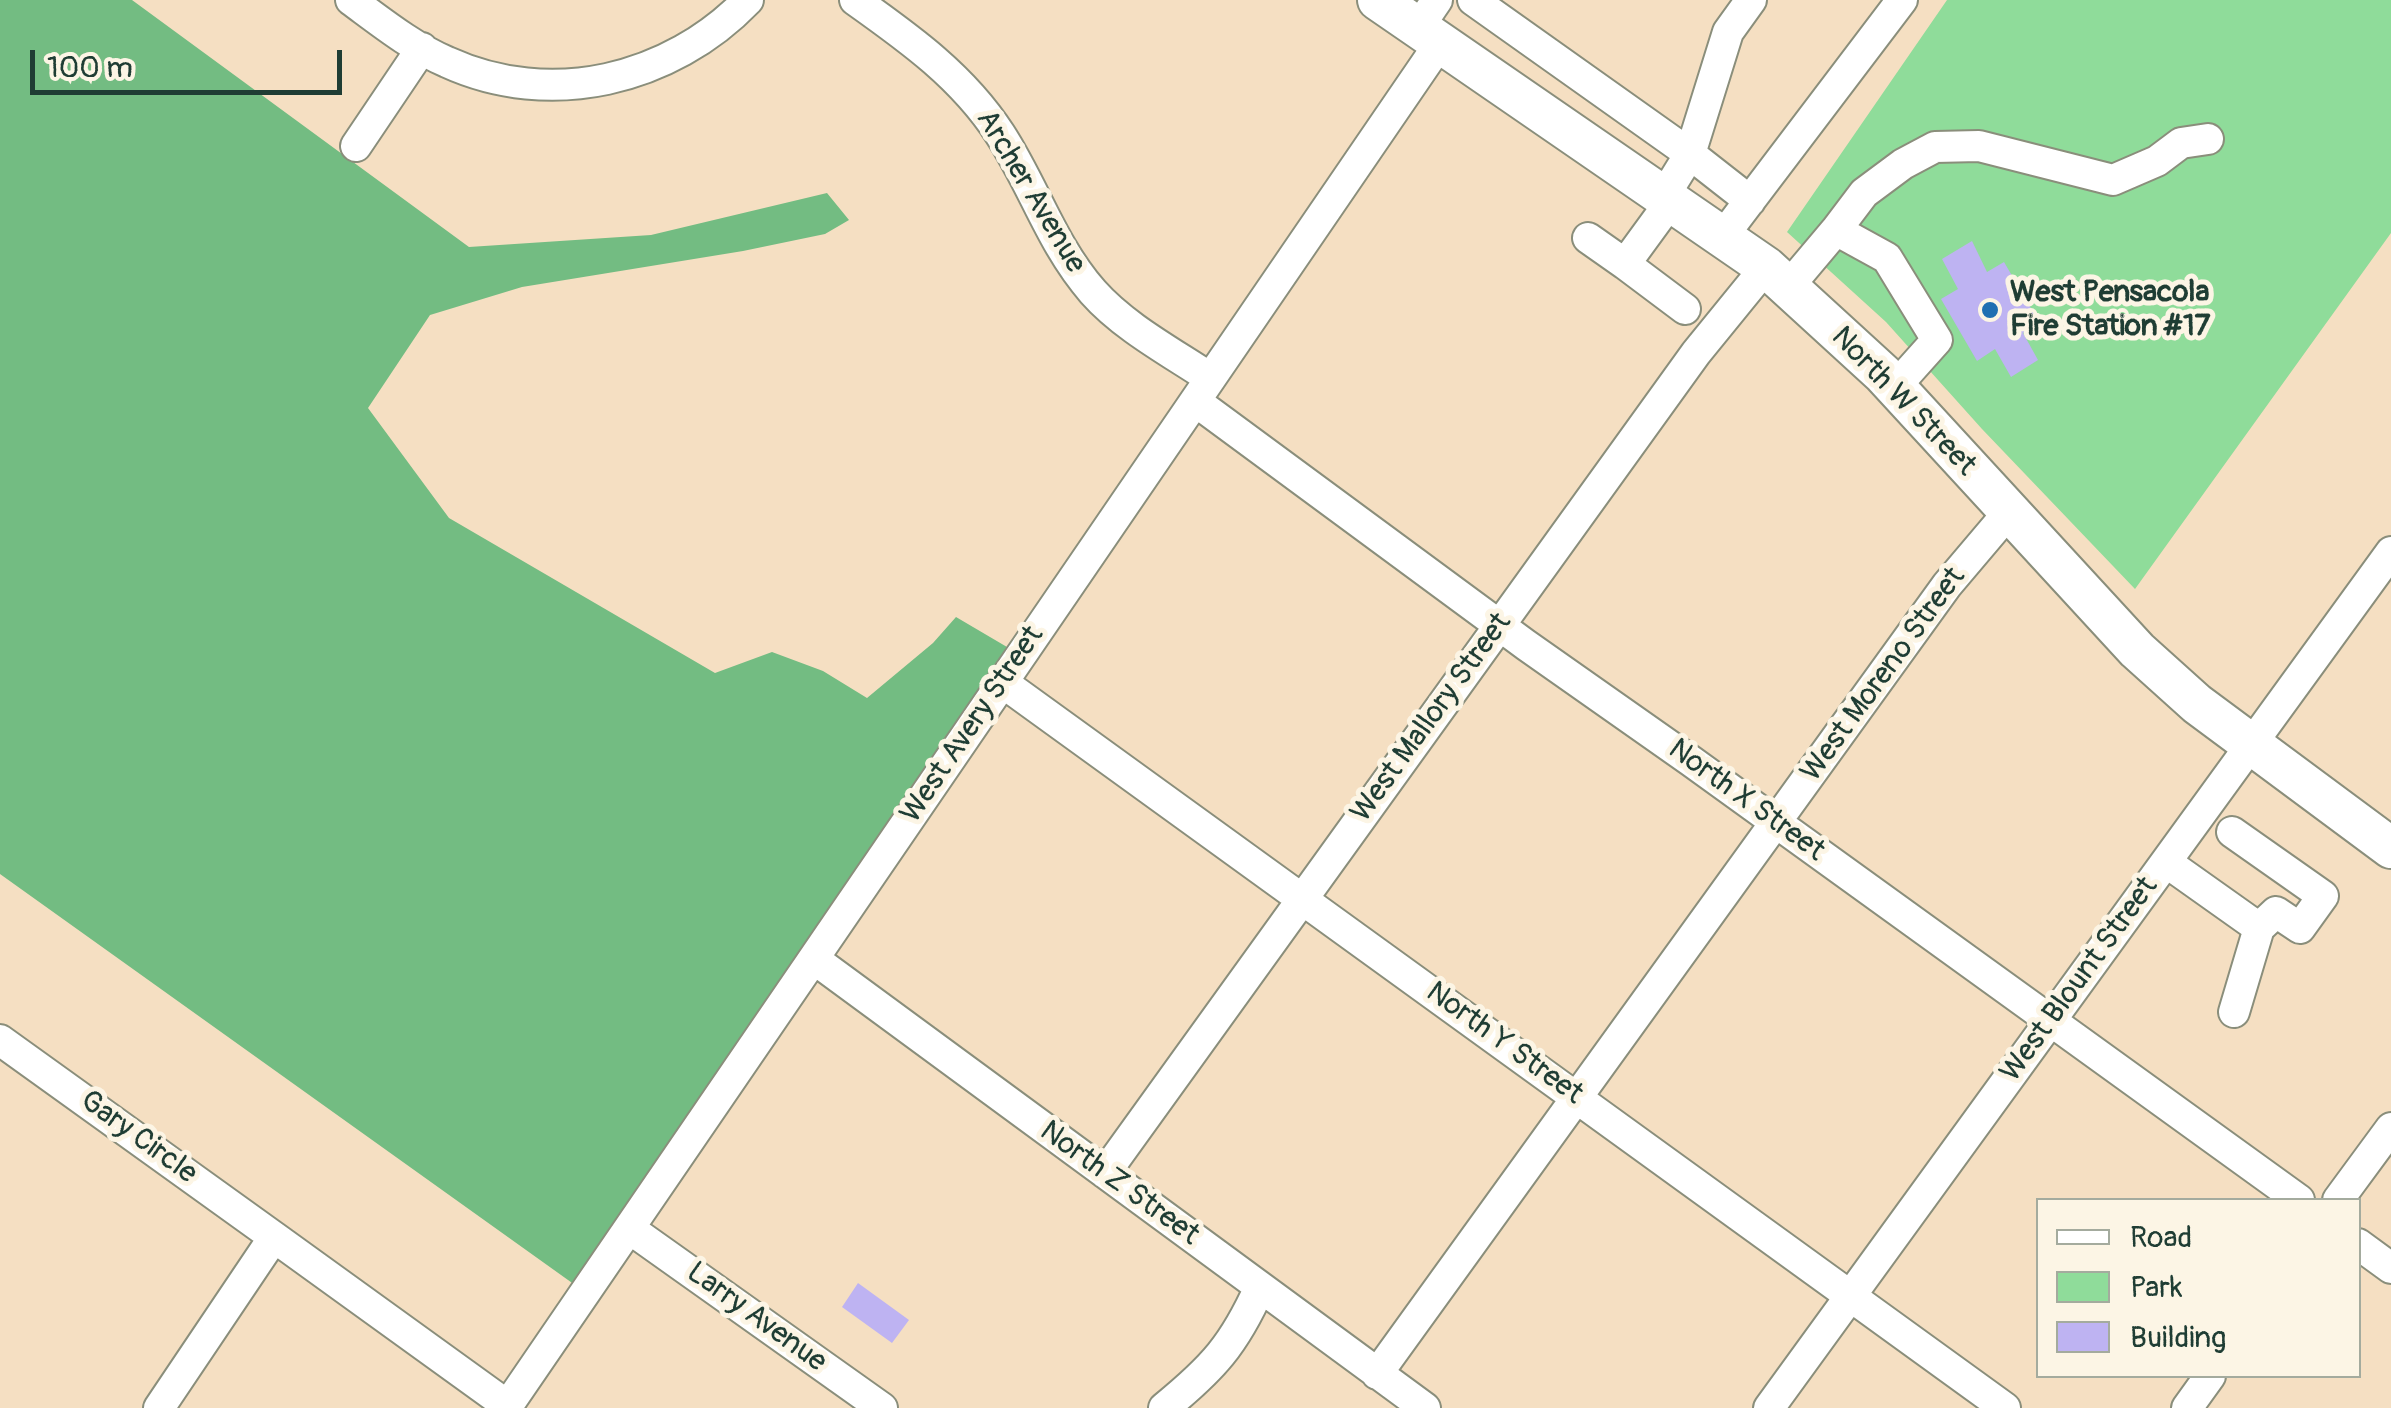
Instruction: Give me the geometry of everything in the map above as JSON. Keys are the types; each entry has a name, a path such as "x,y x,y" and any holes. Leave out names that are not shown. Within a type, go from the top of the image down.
{"main road":[{"name":"North W Street","path":"1378,0 1432,24 1777,277 1895,388 2137,650 2197,704 2391,848"}],"street":[{"path":"350,0 453,65 492,78 543,85 624,76 672,58 716,30 748,0"},
{"name":"Archer Avenue","path":"855,0 930,55 978,103 1001,136 1054,240 1096,295 1152,340 1202,389"},
{"path":"1473,0 1750,201"},
{"path":"1624,264 1668,198 1690,154 1728,32 1751,0"},
{"path":"1722,236 1902,0"},
{"name":"West Avery Street","path":"507,1407 1202,389 1432,24"},
{"path":"356,146 422,48"},
{"name":"West Mallory Street","path":"1105,1174 1696,353 1777,277 1836,230 1864,192 1935,147 1979,146 2113,180 2157,162 2181,143 2208,139"},
{"path":"1836,230 1887,258 1937,340 1895,388"},
{"path":"1588,238 1685,310"},
{"name":"North X Street","path":"1202,389 1500,625 2296,1198"},
{"name":"West Moreno Street","path":"1377,1374 1948,585 2008,513"},
{"name":"West Blount Street","path":"1769,1408 2391,552"},
{"name":"North Y Street","path":"1002,682 2005,1408"},
{"path":"2232,832 2323,896 2300,928 2276,912 2259,928 2234,1012"},
{"path":"2166,862 2259,928"},
{"name":"North Z Street","path":"814,959 1424,1408"},
{"name":"Gary Circle","path":"0,1040 507,1407"},
{"path":"2339,1198 2391,1128"},
{"name":"Larry Avenue","path":"630,1229 881,1408"},
{"path":"159,1408 274,1237"},
{"path":"2361,1246 2391,1268"},
{"path":"1164,1408 1228,1349 1260,1287"},
{"path":"2187,1408 2209,1378"}],"green space":[{"path":"0,0 132,0 469,247 651,235 827,193 849,220 825,234 522,287 430,315 368,408 449,518 715,673 772,652 823,671 867,698 933,643 956,617 1007,647 575,1285 0,874"},
{"path":"1947,0 2391,0 2391,233 2135,589 1886,322 1787,232"}],"building":[{"name":"West Pensacola Fire Station #17","path":"1972,241 1987,272 2004,262 2039,322 2023,333 2038,360 2011,377 1995,349 1977,361 1941,299 1958,289 1942,259"},
{"path":"858,1283 909,1320 892,1343 842,1307"}],"place":[{"name":"West Pensacola Fire Station #17","path":"1990,310"}]}
